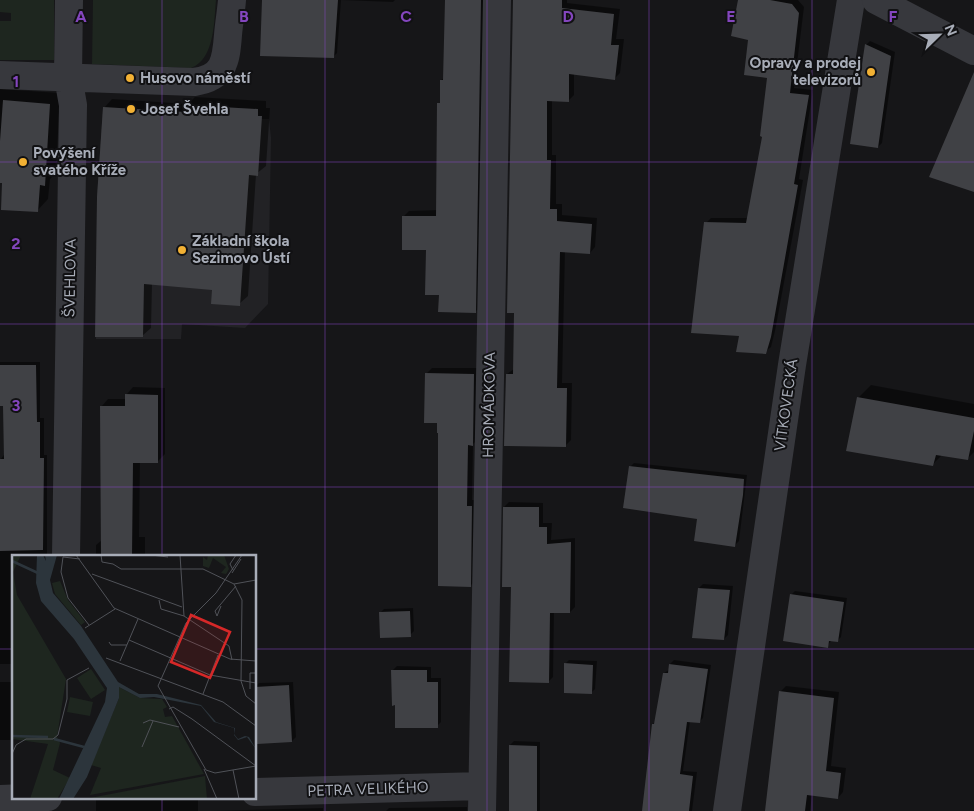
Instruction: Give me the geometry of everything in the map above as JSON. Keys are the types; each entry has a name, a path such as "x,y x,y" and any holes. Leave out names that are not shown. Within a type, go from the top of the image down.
{"street":[{"name":"ŠVEHLOVA","path":"66,555 73,105 68,77 69,0"},
{"path":"0,75 203,81 219,70 226,59 232,0"},
{"name":"HROMÁDKOVA","path":"482,798 497,0"},
{"name":"VÍTKOVECKÁ","path":"727,811 792,365 851,0"},
{"path":"876,0 974,51"},
{"name":"PETRA VELIKÉHO","path":"256,792 482,798"},
{"path":"0,799 24,798"},
{"path":"62,798 63,811"}],"shaded area":[{"path":"0,0 54,0 54,60 0,60 0,21 11,21 11,13 0,12"},
{"path":"93,0 216,0 212,39 205,57 191,68 92,64"},
{"name":"Základní škola Sezimovo Ústí","path":"186,105 258,109 258,116 262,119 269,119 271,138 268,304 245,328 182,324 181,339 96,339 97,197 103,107 185,112"}],"building":[{"path":"262,0 338,0 334,58 260,56"},
{"path":"445,0 481,0 476,313 438,312 439,295 425,295 426,250 402,250 402,216 436,216 437,103 440,103 440,80 443,80"},
{"path":"513,0 562,0 562,8 614,14 611,45 619,45 615,80 569,74 569,102 547,101 547,160 551,160 550,209 557,209 557,221 592,224 590,254 560,252 557,388 567,388 566,447 504,446 506,374 513,374 514,313 507,313"},
{"path":"738,0 770,0 792,4 799,13 790,93 809,95 794,184 798,185 771,337 766,354 736,352 739,336 691,333 704,222 746,223 762,137 760,136 767,78 744,75 748,40 731,36"},
{"path":"865,44 891,56 878,148 850,144"},
{"path":"974,72 974,192 929,177"},
{"name":"Povýšení svatého Kříže","path":"3,100 50,104 45,186 40,185 38,212 1,210 0,141"},
{"name":"Základní škola Sezimovo Ústí","path":"186,105 258,109 258,116 262,116 258,176 249,175 240,306 211,304 212,290 144,284 143,337 95,337 97,197 103,107 185,112"},
{"path":"0,365 36,365 37,422 40,422 40,458 44,458 43,550 0,551 0,459 4,459 3,406 0,406"},
{"path":"425,373 474,374 473,446 468,445 467,506 472,506 471,587 438,586 438,433 437,423 424,423"},
{"path":"125,394 158,395 158,463 133,463 132,555 101,555 100,406 125,406"},
{"path":"857,397 974,418 974,431 968,460 936,455 933,466 846,451"},
{"path":"629,466 744,479 735,547 694,541 697,519 623,508"},
{"path":"503,507 539,507 539,527 547,527 547,544 571,542 570,613 550,613 549,683 509,682 511,587 502,587"},
{"path":"698,588 730,590 724,640 692,638"},
{"path":"790,594 844,602 838,642 829,641 828,648 783,641"},
{"path":"410,611 411,637 380,638 379,612"},
{"path":"564,663 593,665 592,694 564,693"},
{"path":"669,664 708,669 700,723 687,722 680,774 693,776 689,811 642,811 652,724 654,724 663,673 668,673"},
{"path":"391,670 427,670 427,682 438,682 438,728 395,728 395,705 392,706"},
{"path":"289,685 292,742 257,744 256,687"},
{"path":"779,691 834,698 826,771 841,773 838,799 807,795 805,811 765,811"},
{"path":"509,745 537,746 537,811 509,811"}],"place":[{"name":"Opravy a prodej televizorů","path":"871,72"},
{"name":"Husovo náměstí","path":"130,78"},
{"name":"Josef Švehla","path":"131,109"},
{"name":"Povýšení svatého Kříže","path":"23,162"},
{"name":"Základní škola Sezimovo Ústí","path":"182,250"}]}
